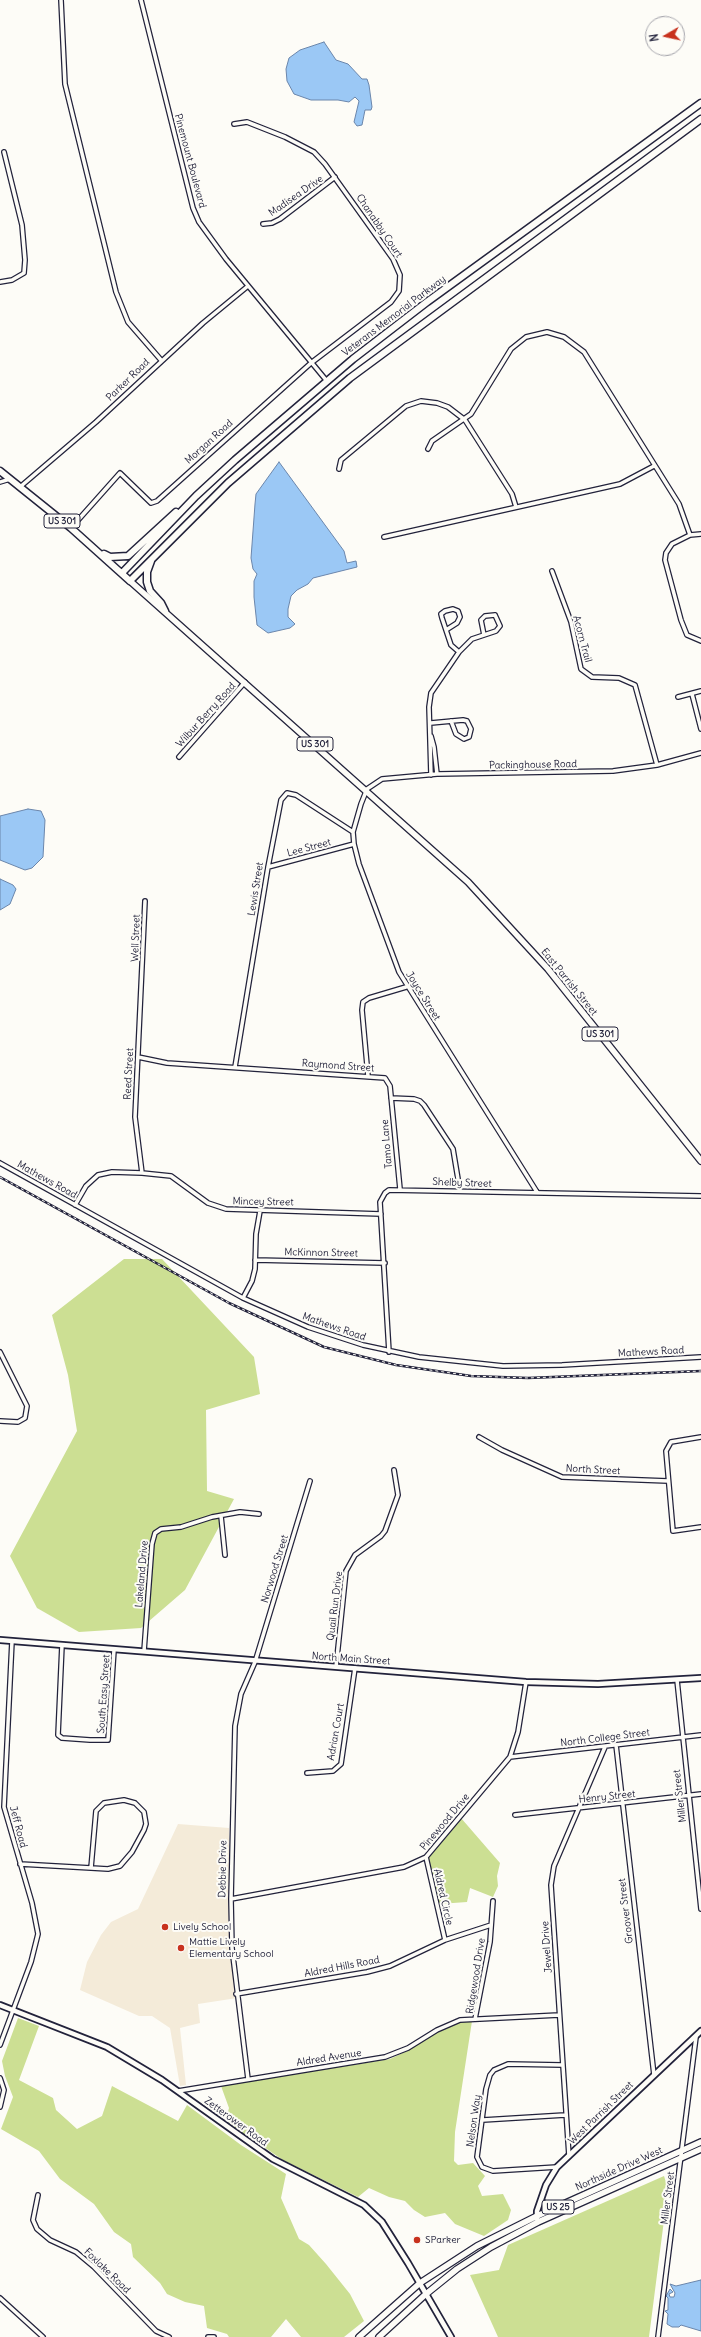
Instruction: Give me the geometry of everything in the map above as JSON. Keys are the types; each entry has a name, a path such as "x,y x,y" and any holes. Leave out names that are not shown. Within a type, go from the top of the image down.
{"highway":[{"name":"Veterans Memorial Parkway","path":"122,573 196,496 326,380 427,302 701,103"},
{"path":"130,581 228,484 350,378 701,119"},
{"name":"US 301","path":"0,471 71,528 130,581"},
{"path":"100,553 110,557 128,556 196,496"},
{"path":"152,558 147,572 147,582 150,591 161,603 165,611"}],"main road":[{"name":"US 301","path":"130,581 366,789"},
{"name":"East Parrish Street","path":"366,789 444,858 496,910 548,969 701,1161"},
{"name":"Northside Drive West","path":"426,2294 457,2269 538,2219 701,2142"},
{"name":"Northside Drive West","path":"420,2283 477,2246 701,2148"},
{"name":"US 25","path":"359,2337 420,2283"},
{"name":"US 25","path":"379,2337 426,2294"}],"street":[{"path":"61,0 65,84 116,292 121,308 128,322 161,360"},
{"name":"Pinemount Boulevard","path":"140,0 193,208 205,232 326,380"},
{"name":"Chanabby Court","path":"234,124 248,122 300,144 314,152 335,177 393,259 400,275 401,283 399,291 392,302 311,363"},
{"path":"0,282 12,280 24,273 25,260 22,225 4,152"},
{"name":"Madisea Drive","path":"264,224 272,223 280,219 335,177"},
{"name":"Parker Road","path":"20,487 96,422 161,360 248,286"},
{"path":"428,449 432,441 465,420 476,408 511,349 526,337 547,332 564,337 584,352 679,504 690,535"},
{"name":"Morgan Road","path":"71,528 120,473 151,503 157,501 311,363"},
{"path":"339,469 341,460 396,413 411,404 422,401 437,403 448,406 465,420 512,494 516,507"},
{"path":"384,537 620,484 654,466"},
{"path":"0,482 10,479"},
{"path":"701,534 690,535 672,544 666,553 665,560 681,620 687,635 701,641"},
{"name":"Acorn Trail","path":"552,571 571,622 582,669 592,678 619,678 635,685 657,765"},
{"path":"446,630 457,623 460,617 458,611 449,609 441,614 443,625 451,645 459,652"},
{"path":"431,775 431,723 429,708 431,693 459,652 472,639 496,631 500,626 495,615 485,616 481,620 481,627 484,634"},
{"name":"Wilbur Berry Road","path":"179,757 246,682"},
{"path":"678,697 701,691"},
{"path":"692,694 701,729"},
{"path":"431,723 451,721 463,720 470,724 472,729 469,737 464,739 456,734 451,721"},
{"path":"431,735 434,747 436,774"},
{"name":"Packinghouse Road","path":"366,789 382,779 436,774 613,771 657,765 701,753"},
{"name":"Joyce Street","path":"366,789 353,832 354,844 359,864 390,954 406,987 537,1192"},
{"name":"Lewis Street","path":"235,1067 268,867 281,800 287,793 296,795 353,832"},
{"name":"Lee Street","path":"268,867 354,844"},
{"name":"Well Street","path":"142,976 145,901"},
{"name":"Reed Street","path":"142,976 135,1117 142,1173"},
{"path":"368,1076 362,1010 363,1002 369,998 406,987"},
{"name":"Raymond Street","path":"138,1057 168,1064 368,1076 388,1080 391,1098"},
{"path":"391,1098 420,1101 453,1149 460,1191"},
{"name":"Tamo Lane","path":"391,1098 400,1189"},
{"name":"Mathews Road","path":"0,1164 244,1298 329,1335 389,1352 446,1361 503,1366 562,1366 701,1357"},
{"name":"Mincey Street","path":"75,1205 86,1186 98,1175 112,1172 171,1176 219,1208 260,1211 381,1214"},
{"name":"Shelby Street","path":"389,1352 385,1263 380,1202 384,1193 400,1189 701,1196"},
{"path":"244,1298 252,1281 256,1260 256,1234 260,1211"},
{"name":"McKinnon Street","path":"256,1260 385,1263"},
{"path":"0,1352 27,1406 24,1418 18,1422 0,1422"},
{"name":"North Street","path":"479,1437 502,1450 562,1477 668,1482"},
{"path":"701,1437 671,1442 667,1446 666,1454 673,1531 701,1528"},
{"name":"Quail Run Drive","path":"336,1667 346,1570 355,1555 381,1536 385,1531 398,1495 394,1470"},
{"name":"Norwood Street","path":"256,1662 310,1481"},
{"name":"Lakeland Drive","path":"144,1651 152,1544 155,1533 161,1529 181,1527 240,1512 258,1514"},
{"path":"221,1516 225,1555"},
{"name":"North Main Street","path":"0,1640 114,1650 144,1651 256,1662 354,1668 526,1682 598,1684 701,1678"},
{"name":"Jeff Road","path":"0,2045 14,2011 36,1948 38,1934 32,1904 8,1826 3,1792 12,1641"},
{"name":"South Easy Street","path":"62,1645 58,1735 62,1738 108,1740 114,1650"},
{"name":"Debbie Drive","path":"248,2079 236,1994 232,1948 231,1899 234,1726 241,1694 256,1662"},
{"name":"Adrian Court","path":"307,1773 333,1771 341,1764 354,1668"},
{"name":"Miller Street","path":"677,1680 681,1738 701,1909"},
{"name":"Pinewood Drive","path":"231,1899 404,1867 426,1857 510,1757 517,1737 526,1682"},
{"name":"North College Street","path":"510,1757 701,1736"},
{"name":"Groover Street","path":"616,1745 621,1804 654,2075"},
{"name":"Jewel Drive","path":"569,2156 565,2114 551,1885 554,1866 604,1747"},
{"name":"Henry Street","path":"515,1815 701,1794"},
{"path":"20,1864 91,1868 114,1868 124,1861 138,1841 146,1824 144,1812 140,1807 124,1800 110,1801 100,1805 94,1815 91,1868"},
{"name":"Aldred Circle","path":"426,1857 445,1940"},
{"name":"Ridgewood Drive","path":"494,1902 486,1966 476,2019 559,2015"},
{"name":"Aldred Hills Road","path":"236,1994 367,1972 390,1966 445,1940 491,1925"},
{"name":"Zetterower Road","path":"0,2005 107,2047 178,2091 273,2159 364,2204 382,2222 420,2283 451,2337"},
{"name":"Aldred Avenue","path":"178,2091 373,2060 396,2054 443,2027 460,2020 476,2019"},
{"name":"West Parrish Street","path":"538,2219 546,2184 557,2167 701,2032"},
{"name":"Miller Street","path":"658,2337 683,2150 696,2037"},
{"name":"Nelson Way","path":"557,2167 498,2171 482,2167 477,2158 486,2089 490,2076 500,2066 508,2064 562,2065"},
{"path":"0,2078 4,2090 0,2107"},
{"path":"483,2120 565,2114"},
{"name":"Foxlake Road","path":"38,2195 33,2220 37,2229 50,2240 76,2252 94,2267 156,2331 169,2337"},
{"path":"0,2298 43,2337"},
{"path":"208,2337 214,2337"}],"shaded area":[{"path":"178,1824 229,1828 229,1934 237,1998 198,2004 200,2023 180,2028 186,2085 180,2086 170,2028 152,2016 139,2016 80,1990 87,1962 101,1935 111,1922 138,1909"}],"green space":[{"path":"124,1259 162,1259 254,1357 260,1394 206,1410 207,1491 234,1499 185,1590 141,1628 79,1632 37,1608 10,1556 77,1431 68,1375 52,1315"},
{"path":"461,1818 500,1863 497,1876 498,1886 493,1897 470,1888 467,1902 439,1904 427,1858"},
{"path":"18,2018 39,2026 19,2080 53,2098 56,2110 77,2129 102,2116 112,2086 178,2121 187,2105 241,2145 286,2174 281,2198 299,2239 309,2245 350,2294 364,2321 344,2337 301,2337 286,2319 271,2337 229,2337 227,2334 207,2328 204,2306 185,2302 167,2294 160,2283 133,2257 131,2244 114,2232 94,2204 60,2179 39,2151 1,2129 13,2097 5,2076 2,2061"},
{"path":"472,2021 455,2132 454,2161 458,2165 473,2163 485,2176 478,2186 482,2196 503,2194 511,2210 508,2220 484,2236 455,2224 445,2213 425,2217 414,2210 405,2201 389,2197 369,2188 358,2197 283,2160 234,2127 226,2119 229,2108 221,2086 390,2059 409,2050 441,2030 459,2022"},
{"path":"664,2176 668,2189 649,2337 498,2337 470,2275 499,2270 508,2245"}],"water":[{"path":"324,42 336,60 348,64 362,79 367,79 372,107 371,110 365,110 362,125 357,126 354,122 359,101 355,97 349,102 338,100 311,100 294,94 287,81 286,69 289,58 300,50"},
{"path":"279,462 344,551 347,563 356,561 357,567 313,578 308,584 297,590 291,596 288,617 295,624 290,628 268,633 257,625 254,581 257,574 253,569 251,558 256,494"},
{"path":"28,809 41,811 45,820 43,857 32,868 25,870 0,860 0,816"},
{"path":"0,879 13,885 16,889 10,904 0,910"},
{"path":"701,2280 701,2331 681,2325 679,2327 672,2327 667,2324 668,2314 665,2311 668,2310 668,2298 666,2296 670,2289 673,2292 669,2294 670,2297 674,2297 675,2293 670,2284 676,2286"}],"railway":[{"path":"0,1177 229,1303 324,1347 396,1365 471,1376 528,1378 701,1371"}],"place":[{"name":"Lively School","path":"165,1927"},
{"name":"Mattie Lively Elementary School","path":"181,1948"},
{"name":"SParker","path":"417,2240"}]}
